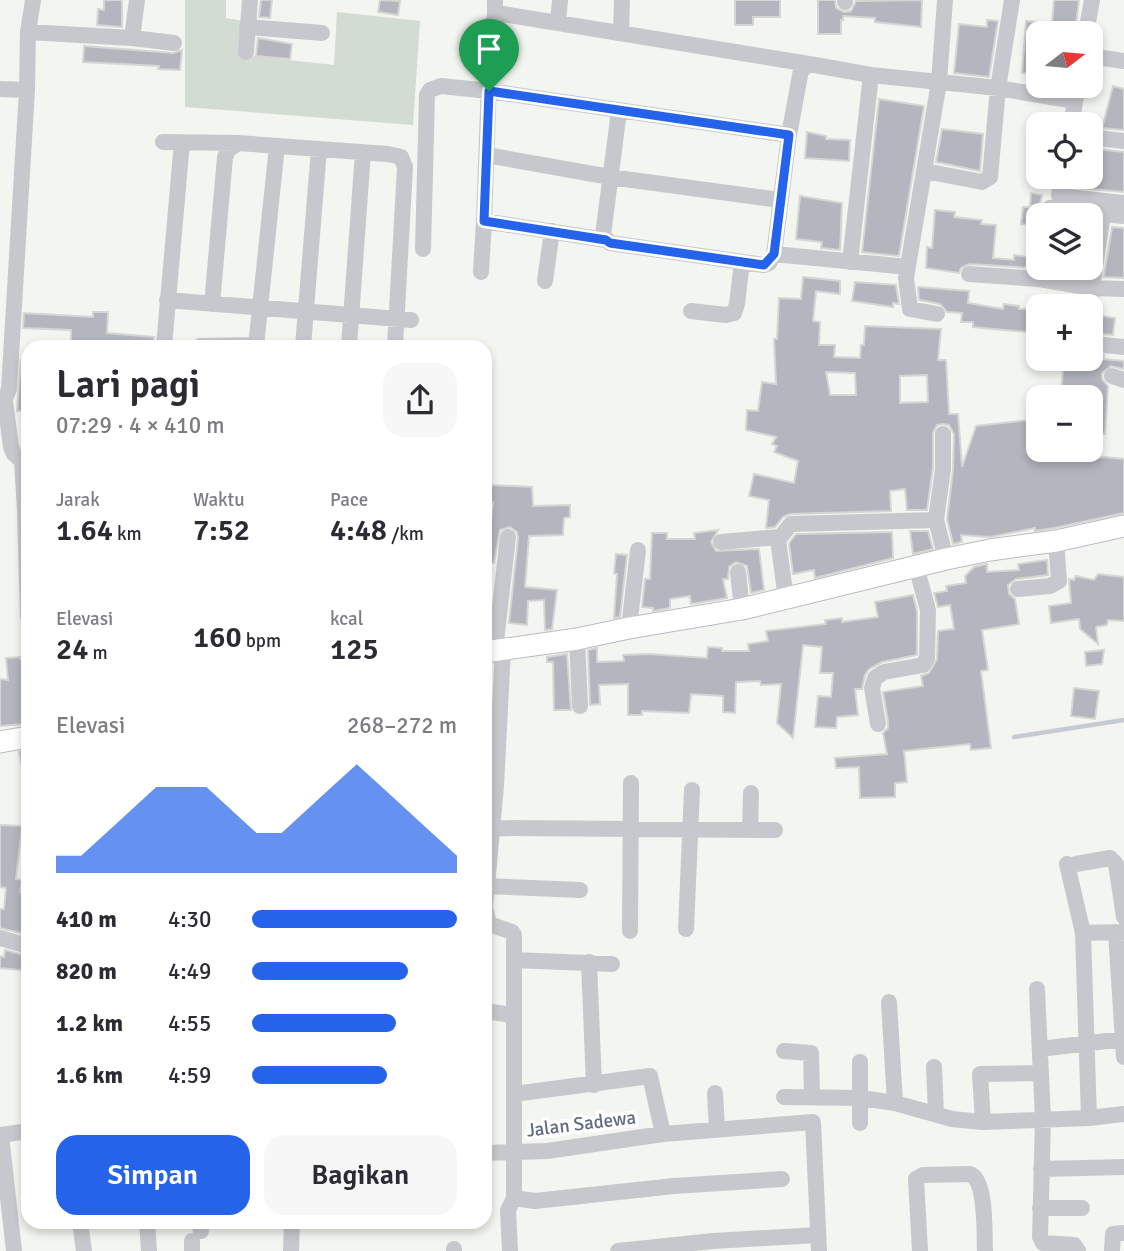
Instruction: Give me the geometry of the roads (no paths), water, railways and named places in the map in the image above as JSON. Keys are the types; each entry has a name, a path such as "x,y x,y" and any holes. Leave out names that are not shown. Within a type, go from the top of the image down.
{"street":[{"path":"21,458 14,454 11,447 3,406 9,389 28,32 33,0"},
{"path":"132,38 136,0"},
{"path":"246,52 250,0"},
{"path":"481,272 491,25 495,18 495,0"},
{"path":"558,23 560,0"},
{"path":"621,33 622,0"},
{"path":"937,314 910,309 906,278 939,82 945,0"},
{"path":"925,171 982,181 990,177 998,88 1012,0"},
{"path":"1088,21 1092,0"},
{"path":"495,18 503,14 872,75 1026,90"},
{"path":"247,27 322,33"},
{"path":"28,32 174,43"},
{"path":"1103,58 1124,61"},
{"path":"484,221 606,240 610,243 764,265 774,254 789,135 801,70 809,64"},
{"path":"850,262 872,75"},
{"path":"423,250 427,95 430,90 441,86 789,135"},
{"path":"0,89 27,90"},
{"path":"606,240 603,235 619,111"},
{"path":"1103,139 1124,141"},
{"path":"163,142 277,146 401,157 404,161 404,320 397,340"},
{"path":"164,340 182,142"},
{"path":"212,304 225,157 229,149 237,144"},
{"path":"256,340 277,146"},
{"path":"303,340 319,149"},
{"path":"350,340 363,152"},
{"path":"487,155 610,177 780,200"},
{"path":"1060,189 1059,196 1124,203"},
{"path":"1103,214 1124,216"},
{"path":"545,281 552,231"},
{"path":"774,254 908,267"},
{"path":"691,311 726,315 734,313 742,262"},
{"path":"969,274 1026,273"},
{"path":"1064,280 1092,288 1124,289"},
{"path":"1092,294 1093,280"},
{"path":"167,300 404,320"},
{"path":"1103,345 1124,347"},
{"path":"943,434 943,468 936,520 946,559"},
{"path":"721,542 779,537 793,523 936,520"},
{"path":"494,651 742,609 946,559 1056,541 1124,526"},
{"path":"508,537 494,651 492,828 775,830"},
{"path":"779,537 786,598"},
{"path":"1018,589 1050,586 1059,581 1056,541"},
{"path":"629,628 638,550"},
{"path":"878,724 872,688 875,678 884,672 923,665 928,658 928,610 916,566"},
{"path":"738,572 742,609"},
{"path":"577,639 580,706"},
{"path":"0,742 21,738"},
{"path":"630,931 631,783"},
{"path":"686,929 692,790"},
{"path":"750,830 751,793"},
{"path":"1089,1118 1083,933 1071,864 1110,858 1114,860 1122,890 1124,1056"},
{"path":"492,886 580,890"},
{"path":"492,925 512,932 514,960 514,1198 508,1210 510,1251"},
{"path":"1083,933 1121,927"},
{"path":"0,938 21,944"},
{"path":"514,960 612,964"},
{"path":"514,1094 594,1085 589,962"},
{"path":"1037,989 1043,1119 1041,1241 1043,1244 1074,1245 1077,1251"},
{"path":"889,1002 895,1103"},
{"path":"492,1013 513,1015"},
{"path":"1040,1049 1124,1039"},
{"path":"784,1051 811,1053 812,1096"},
{"path":"860,1062 860,1123"},
{"path":"934,1067 936,1114"},
{"path":"982,1122 980,1074 1041,1073"},
{"name":"Jalan Sadewa","path":"492,1153 547,1151 663,1134 650,1076 594,1085"},
{"path":"715,1093 717,1130"},
{"path":"784,1097 861,1098 895,1103 952,1119 982,1122 1124,1114"},
{"path":"618,1251 713,1241 819,1243 813,1122 663,1134"},
{"path":"14,1251 1,1135 21,1132"},
{"path":"1041,1169 1124,1167"},
{"path":"920,1251 916,1179 923,1175 970,1174 981,1186 985,1251"},
{"path":"514,1198 535,1201 782,1178"},
{"path":"1040,1208 1082,1208"},
{"path":"81,1229 84,1251"},
{"path":"147,1229 149,1251"},
{"path":"291,1251 292,1229"},
{"path":"1112,1251 1114,1234 1124,1233"}],"waterway":[{"path":"1014,737 1124,720"}]}
